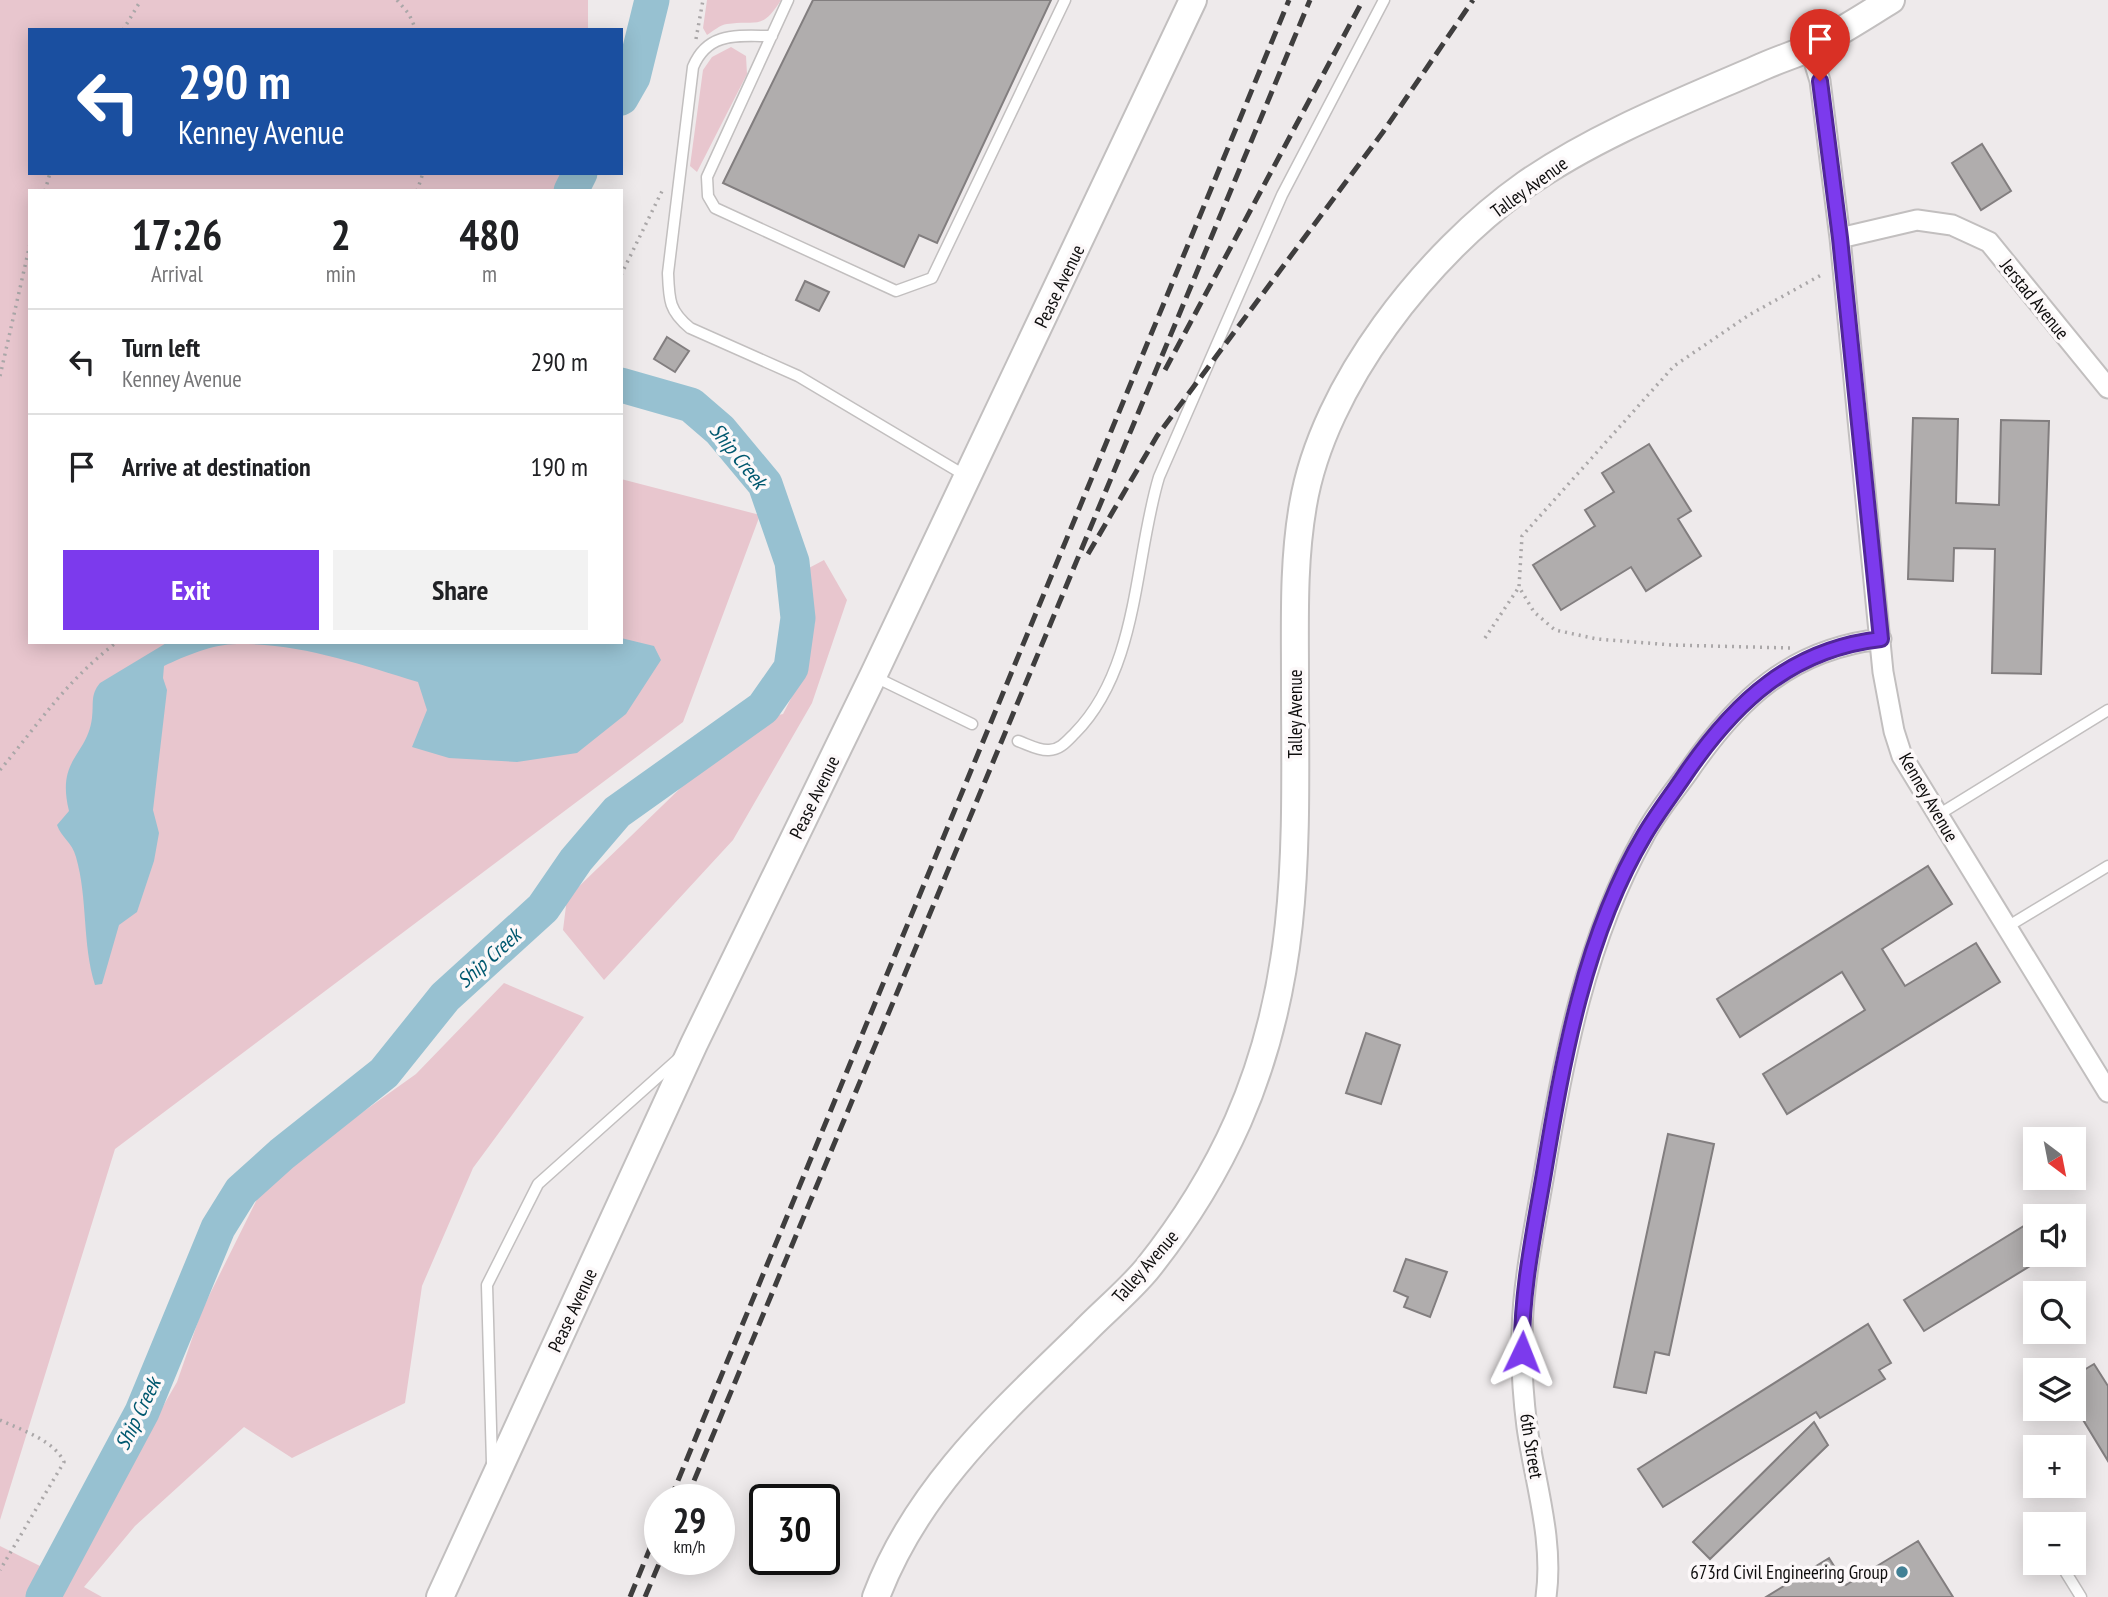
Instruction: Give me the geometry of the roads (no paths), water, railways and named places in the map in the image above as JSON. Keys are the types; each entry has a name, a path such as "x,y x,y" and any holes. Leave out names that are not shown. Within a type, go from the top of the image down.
{"street":[{"name":"Pease Avenue","path":"440,1597 694,1044 873,676 1193,0"},
{"name":"Talley Avenue","path":"876,1597 915,1519 944,1475 977,1437 1144,1272 1181,1224 1219,1160 1251,1089 1264,1055 1282,988 1290,926 1295,855 1295,577 1303,505 1322,436 1352,378 1390,321 1427,275 1472,230 1525,185 1585,148 1810,48 1891,0"},
{"name":"Kenney Avenue","path":"1810,48 1820,81 1840,238 1883,672 1894,731 1902,756 2108,1092"},
{"name":"Jerstad Avenue","path":"1840,238 1917,220 1952,225 1989,242 2108,388"},
{"name":"6th Street","path":"1546,1597 1548,1563 1544,1515 1527,1425 1522,1330 1553,1120 1567,1050 1591,962 1610,909 1639,846 1698,757 1729,719 1764,686 1811,655 1849,642 1881,639"}],"lane":[{"path":"788,0 707,177 708,196 715,208 897,291 932,278 1065,0"},
{"path":"1018,741 1047,751 1061,747 1080,728 1105,688 1117,663 1132,611 1148,515 1159,477 1282,195 1384,0"},
{"path":"772,36 736,36 715,40 699,51 691,78 682,172 672,223 668,273 669,297 675,316 690,328 798,376 966,475"},
{"path":"873,676 972,724"},
{"path":"1938,815 2108,710"},
{"path":"2007,927 2108,866"},
{"path":"493,1482 487,1285 538,1184 694,1044"},
{"path":"2067,1575 2081,1597"}],"water":[{"path":"623,638 654,646 661,660 626,714 577,753 517,762 449,758 412,747 427,710 418,682 306,651 237,644 623,644"},
{"path":"165,644 237,644 209,648 164,666 163,678 167,690 153,810 159,833 154,861 137,912 119,925 102,984 95,985 88,953 80,873 72,847 57,825 69,811 66,780 89,731 94,695 100,683"}],"waterway":[{"name":"Ship Creek","path":"623,94 633,77 652,0"},
{"name":"Ship Creek","path":"572,189 579,175"},
{"name":"Ship Creek","path":"43,1597 142,1412 218,1228 241,1191 282,1154 384,1073 445,997 543,908 576,860 617,812 763,708 791,668 798,618 792,562 765,484 720,430 691,405 623,386"}],"railway":[{"path":"677,1484 1289,0"},
{"path":"693,1484 1310,0"},
{"path":"1165,370 1363,0"},
{"path":"1088,554 1157,436 1383,132 1473,0"},
{"path":"630,1597 644,1563"},
{"path":"645,1597 654,1575"}],"place":[{"name":"673rd Civil Engineering Group","path":"1902,1572"}]}
